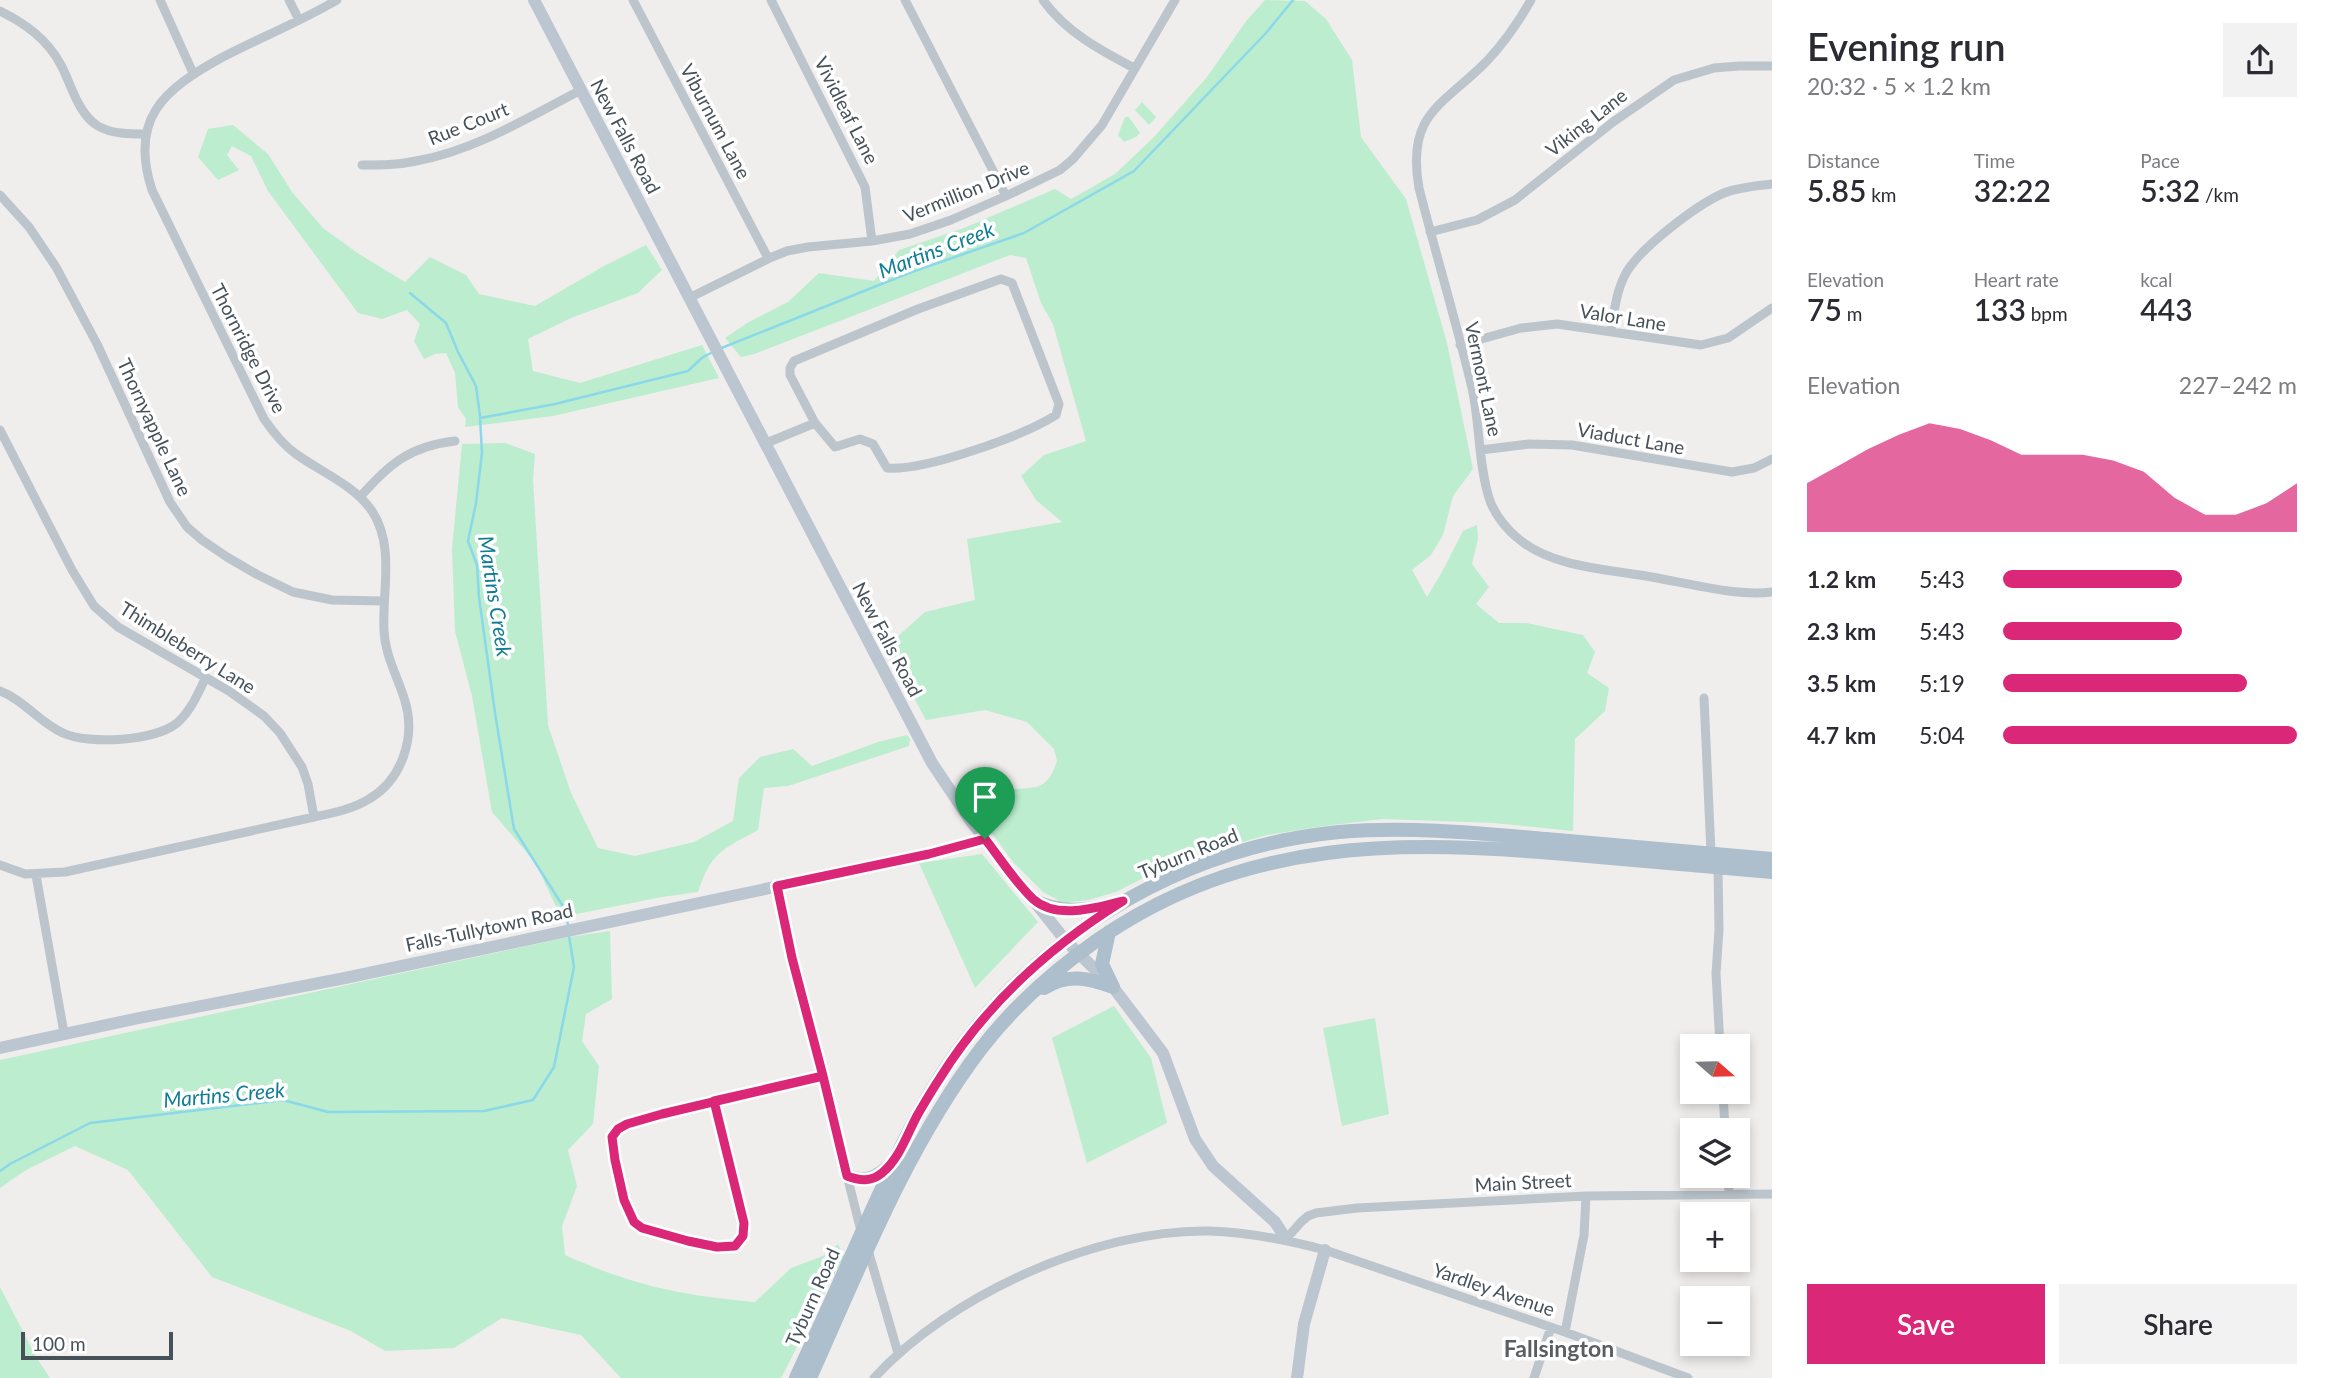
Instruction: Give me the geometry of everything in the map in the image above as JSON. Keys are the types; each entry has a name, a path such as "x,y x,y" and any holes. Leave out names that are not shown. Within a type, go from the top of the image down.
{"main road":[{"name":"Tyburn Road","path":"796,1378 894,1162 918,1115 956,1053 1028,971 1065,940 1123,901 1176,875 1247,849 1314,835 1353,831 1443,831 1772,859"},
{"name":"Tyburn Road","path":"810,1378 901,1181 955,1087 985,1044 1022,1002 1078,954 1151,907 1215,878 1275,861 1331,851 1384,848 1457,846 1772,872"},
{"path":"1035,901 1049,907 1075,911 1096,909 1123,901"},
{"path":"1109,932 1102,964 1113,987"},
{"path":"1022,1002 1049,985 1072,977 1113,987"},
{"path":"847,1176 868,1180 877,1177 894,1162"}],"street":[{"path":"160,0 193,73"},
{"path":"289,0 299,20"},
{"name":"Thornridge Drive","path":"0,865 36,875 65,872 347,809 378,793 393,777 404,754 408,739 407,709 385,649 383,601 386,556 384,538 376,518 360,497 286,447 254,404 152,190 145,161 146,134 158,105 168,92 193,73 337,0"},
{"name":"New Falls Road","path":"534,0 932,763 985,839 1065,940 1113,987 1163,1052 1195,1139 1213,1166 1275,1222 1286,1240"},
{"name":"Viburnum Lane","path":"633,0 768,258"},
{"name":"Vividleaf Lane","path":"771,0 866,187 872,241"},
{"path":"905,0 1006,196"},
{"path":"1043,0 1051,12 1075,34 1135,68"},
{"name":"Vermillion Drive","path":"689,298 768,258 808,247 872,241 921,230 1034,184 1073,159 1102,125 1175,0"},
{"name":"Vermont Lane","path":"1531,0 1504,41 1473,74 1445,97 1428,118 1421,131 1415,156 1416,172 1430,232 1472,388 1486,486 1493,508 1511,532 1533,549 1547,555 1592,567 1750,593 1772,592"},
{"path":"0,11 42,38 94,123 108,130 146,134"},
{"name":"Viking Lane","path":"1430,232 1478,220 1515,200 1641,101 1674,80 1714,68 1772,66"},
{"name":"Rue Court","path":"362,165 396,164 443,155 512,125 581,90"},
{"path":"1611,332 1621,284 1632,264 1646,250 1695,210 1716,197 1751,186 1772,184"},
{"name":"Thornyapple Lane","path":"0,195 29,227 56,267 97,344 170,502 187,527 227,557 293,592 331,600 383,601"},
{"path":"1001,279 1012,284 1059,404 1056,415 1014,437 946,458 898,469 887,468 873,444 860,439 835,447 815,423 790,375 794,361 1001,279"},
{"name":"Valor Lane","path":"1460,345 1540,325 1557,324 1702,345 1728,338 1772,309"},
{"path":"764,444 815,423"},
{"name":"Thimbleberry Lane","path":"0,430 72,570 94,606 118,627 251,706 280,733 302,767 314,817"},
{"path":"360,497 379,475 406,454 437,443 455,441"},
{"name":"Viaduct Lane","path":"1481,450 1530,444 1572,445 1732,471 1754,468 1772,459"},
{"path":"0,691 62,733 92,741 111,741 171,727 186,713 206,677"},
{"path":"1704,698 1711,853"},
{"name":"Falls-Tullytown Road","path":"0,1048 345,978 929,854 985,839"},
{"path":"1718,867 1719,930 1716,972 1719,1034"},
{"path":"36,875 64,1033"},
{"path":"777,886 792,958 862,1234"},
{"path":"714,1101 744,1223 741,1242 730,1248 642,1228 631,1217 624,1200 612,1137 618,1129 662,1114 714,1101 823,1076"},
{"path":"1729,1188 1729,1193"},
{"name":"Main Street","path":"1286,1240 1301,1222 1316,1213 1386,1206 1586,1196 1772,1194"},
{"path":"1565,1332 1584,1235 1586,1196"},
{"name":"Yardley Avenue","path":"874,1378 898,1353 945,1316 1001,1285 1108,1244 1143,1237 1207,1231 1249,1234 1325,1250 1551,1327 1688,1378"},
{"path":"868,1250 898,1353"},
{"path":"1297,1378 1304,1324 1325,1250"},
{"path":"1534,1378 1551,1327"}],"green space":[{"path":"1265,0 1305,1 1326,19 1352,60 1361,137 1406,199 1447,343 1473,469 1453,496 1443,535 1431,555 1412,570 1427,597 1463,531 1477,525 1478,539 1472,564 1489,587 1476,604 1499,623 1526,623 1583,635 1595,652 1587,673 1609,688 1605,711 1575,739 1573,831 1494,823 1383,819 1324,826 1267,835 1201,854 1155,872 1116,892 1088,900 1063,903 1043,892 1013,862 984,822 981,802 1000,792 1034,787 1047,781 1057,761 1054,749 1027,722 985,710 926,720 886,647 925,612 975,600 967,539 1062,522 1036,500 1021,476 1044,455 1086,441 1053,324 1041,303 1026,258 1010,255 754,354 741,357 725,338 747,323 788,302 819,273 874,281 899,250 964,228 1055,189 1071,199 1115,174 1154,137 1207,77 1247,20"},
{"path":"1142,102 1156,117 1149,125 1135,110"},
{"path":"1125,117 1129,117 1140,133 1124,142 1118,135"},
{"path":"233,125 268,154 292,192 323,228 405,282 430,257 466,275 479,294 535,306 646,245 662,270 638,293 571,318 528,339 533,371 580,383 702,345 719,378 553,416 465,427 466,419 458,407 455,373 446,353 424,359 414,341 420,324 407,310 382,319 358,313 268,191 251,156 232,146 227,155 239,170 218,180 198,157 208,129"},
{"path":"505,443 535,454 533,479 548,725 571,793 598,848 635,856 694,842 733,821 739,778 760,757 793,749 812,766 878,742 907,735 910,739 909,746 788,786 764,788 758,830 736,842 713,860 698,892 561,917 535,862 492,812 472,696 455,631 452,549 462,444"},
{"path":"982,854 1038,922 975,988 919,863"},
{"path":"610,931 612,999 586,1014 582,1041 599,1066 593,1124 568,1150 577,1186 562,1226 565,1255 612,1274 658,1288 755,1302 791,1268 823,1256 838,1244 844,1256 781,1378 621,1378 581,1335 502,1318 454,1348 385,1351 351,1331 212,1277 128,1170 75,1146 26,1170 0,1188 0,1060 569,937"},
{"path":"1114,1006 1151,1058 1167,1123 1087,1163 1052,1038"},
{"path":"1375,1018 1389,1114 1342,1126 1323,1028"},
{"path":"0,1287 36,1357 50,1378 0,1378"}],"waterway":[{"name":"Martins Creek","path":"719,349 909,273 1024,233 1134,171 1266,33 1293,0"},
{"path":"410,293 446,323 476,386 480,416"},
{"name":"Martins Creek","path":"568,926 566,911 514,829 495,713 477,565 468,541 482,453 480,418 555,404 688,371 713,352"},
{"name":"Martins Creek","path":"0,1171 90,1123 283,1100 328,1112 484,1111 533,1100 554,1067 574,967 569,936"}],"district":[{"name":"Fallsington","path":"1559,1348"}],"route":[{"path":"985,839 929,854 777,886 792,958 823,1076 714,1101 744,1223 741,1242 730,1248 717,1247 661,1234 642,1228 634,1222 624,1200 615,1160 612,1137 618,1129 662,1114 714,1101 746,1093 823,1076 847,1176 861,1180 877,1177 894,1162 939,1079 978,1024 1028,971 1048,954 1123,901 1096,909 1075,911 1049,907 1035,901 985,839"}]}
